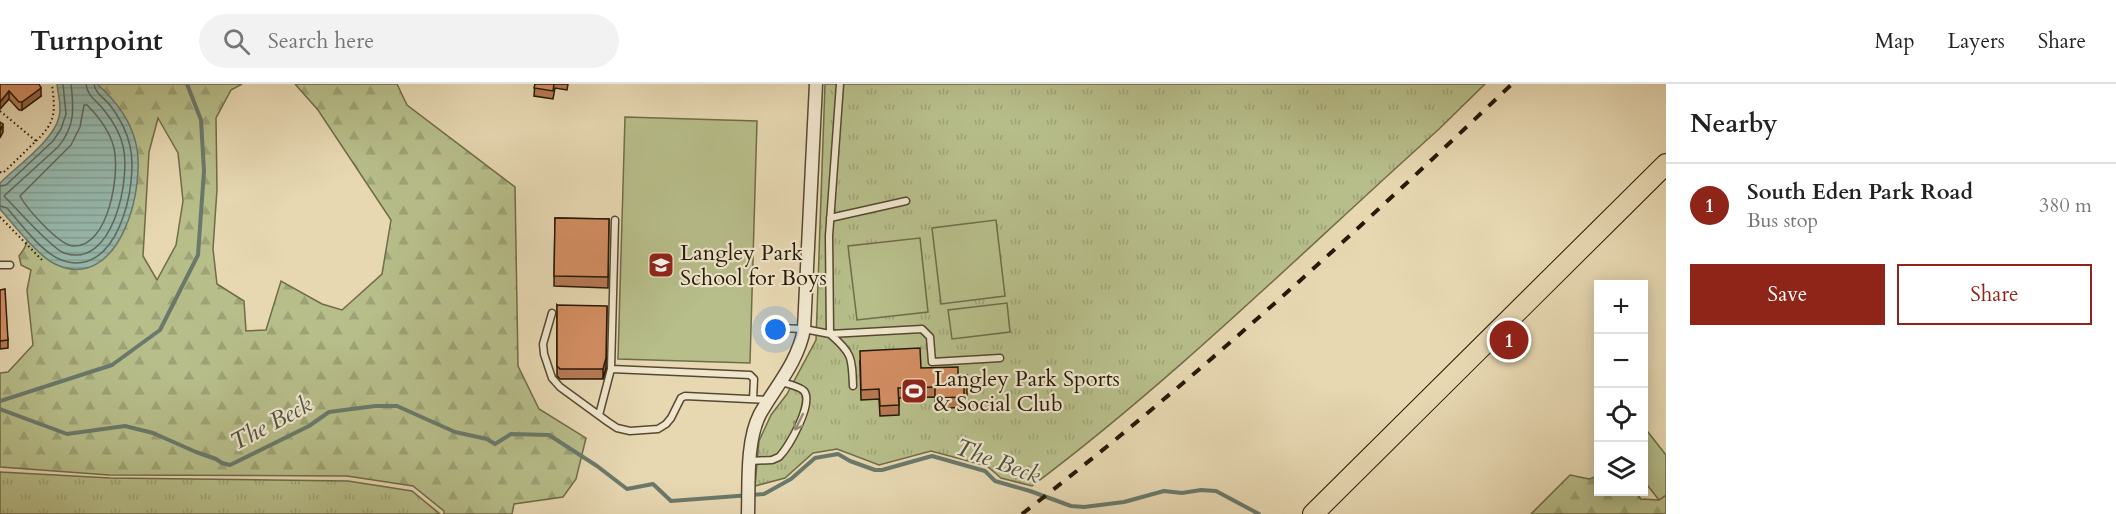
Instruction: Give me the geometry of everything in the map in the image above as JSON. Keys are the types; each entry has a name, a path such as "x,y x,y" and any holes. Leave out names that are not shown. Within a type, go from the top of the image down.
{"main road":[{"path":"1313,514 1666,164"}],"street":[{"path":"748,514 751,445 759,416 801,345 804,329 816,84"}],"lane":[{"path":"840,84 830,218 828,288 830,334 847,348 851,357 853,386"},
{"path":"830,218 906,201"},
{"path":"599,415 611,369 615,220"},
{"path":"0,265 10,265"},
{"path":"552,313 543,344 552,378 560,387 617,428 630,431 658,429 666,424 681,398 685,396 770,400"},
{"path":"779,328 804,329 830,334 922,329 930,337 932,362 1000,358"},
{"path":"611,369 750,375 754,379 753,399"},
{"path":"750,461 779,457 807,406 808,398 804,391 781,382"}],"path":[{"path":"1,174 49,127 54,115 52,84"},
{"path":"0,111 36,141"},
{"path":"0,217 44,262"}],"green space":[{"path":"94,84 242,84 231,90 216,118 217,189 213,249 217,284 244,301 246,331 266,330 281,281 322,304 342,310 382,274 391,220 318,110 295,84 397,84 407,105 515,187 518,366 539,409 586,438 576,479 563,497 514,504 512,514 444,514 444,511 413,486 347,476 109,475 0,467 0,373 8,372 33,345 27,290 31,270 21,265 19,256","holes":["158,118 178,153 183,201 176,245 157,280 143,256 149,152"]},
{"path":"825,84 1485,84 1438,130 1188,358 1085,445 1032,486 1001,478 987,466 931,451 879,465 837,449 813,453 785,478 755,486 759,441 771,415 787,394 816,340"},
{"path":"625,117 757,121 750,363 618,359"},
{"path":"996,220 1005,296 941,304 932,228"},
{"path":"920,238 928,312 857,320 848,246"},
{"path":"1007,303 1010,332 952,339 948,310"},
{"path":"1648,432 1666,455 1666,495 1659,500 1648,486"},
{"path":"0,472 110,478 348,481 412,491 440,514 0,514"},
{"path":"1570,475 1589,479 1594,477 1594,496 1638,496 1641,499 1659,500 1666,495 1666,514 1531,514"}],"water":[{"path":"57,84 97,84 120,109 129,124 135,140 138,159 133,207 124,230 112,250 97,264 78,269 55,264 48,260 26,240 0,209 0,183 43,144 56,126 60,109"}],"building":[{"path":"0,84 39,84 41,88 22,102 19,102 9,91 0,102"},
{"path":"535,84 554,84 553,91 534,88"},
{"path":"555,218 609,219 608,277 554,276"},
{"path":"5,289 8,340 0,341 0,290"},
{"path":"557,305 607,306 606,358 603,369 560,369 557,366"},
{"name":"Langley Park Sports & Social Club","path":"920,348 921,368 958,367 958,376 967,375 964,397 935,398 935,387 898,388 899,405 880,406 879,389 861,390 860,351"}],"waterway":[{"path":"0,401 112,365 160,330 198,255 204,171 201,120 187,84"},
{"name":"The Beck","path":"0,409 67,434 125,426 153,433 230,465 309,426 329,412 375,406 397,406 455,432 487,439 495,444 511,434 549,435 597,466 627,489 653,484 671,501 764,494 791,479 815,458 838,454 875,470 932,456 985,471 995,481 1071,506 1084,507 1124,502 1164,491 1182,493 1201,490 1216,491 1259,514"}],"railway":[{"path":"1022,514 1211,359 1393,196 1512,84"}],"place":[{"name":"Langley Park School for Boys","path":"661,265"},
{"name":"South Eden Park Road","path":"1509,340"},
{"name":"Langley Park Sports & Social Club","path":"914,391"}]}
